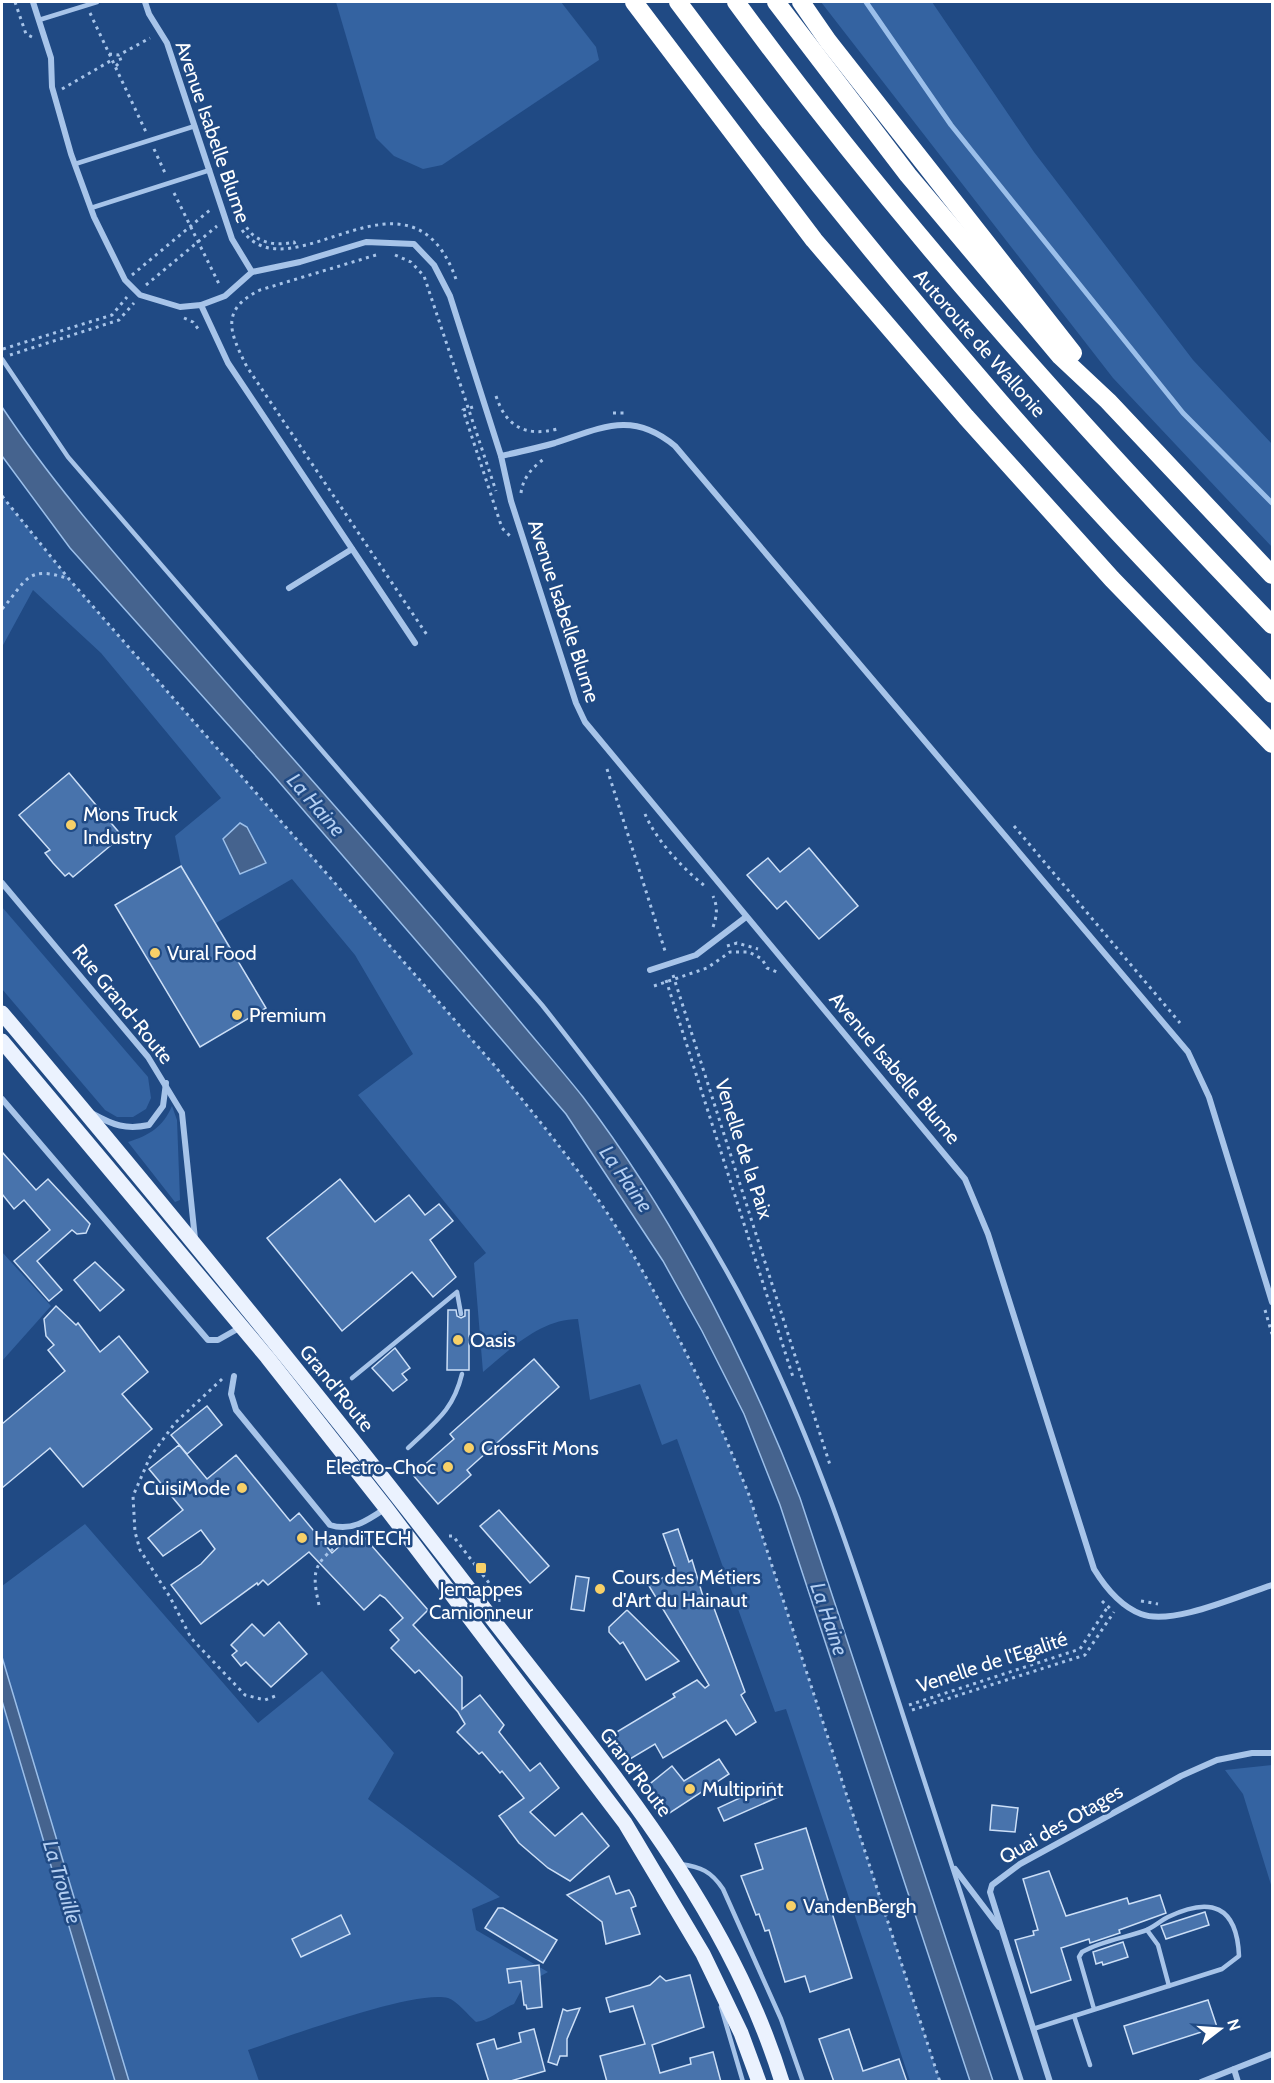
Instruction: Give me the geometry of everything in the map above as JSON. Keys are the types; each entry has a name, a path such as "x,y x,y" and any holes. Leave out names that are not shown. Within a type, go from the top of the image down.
{"highway":[{"path":"634,2 814,240 966,417 1112,579 1270,743"},
{"name":"Autoroute de Wallonie","path":"678,2 844,218 995,397 1137,554 1272,694"},
{"name":"Autoroute de Wallonie","path":"736,2 885,193 1029,365 1172,521 1272,625"},
{"path":"776,2 908,174 1060,356 1108,401 1272,574"},
{"path":"801,2 828,41 1108,401"}],"main road":[{"name":"Grand'Route","path":"2,1013 195,1245 434,1542 627,1792 707,1912 741,1977 782,2082"},
{"name":"Grand'Route","path":"2,1041 241,1327 386,1508 625,1823 677,1907 712,1973 741,2033 759,2082"}],"street":[{"path":"33,2 51,58 52,87 91,208 125,280 140,295"},
{"name":"Avenue Isabelle Blume","path":"145,2 149,14 167,43 232,239 252,272"},
{"name":"Avenue Isabelle Blume","path":"140,295 180,307 201,305 225,296 252,272 366,242 414,244 434,265 450,296 501,456 511,501 580,714 617,763 965,1179 988,1234 1094,1569 1103,1584 1121,1601 1141,1614 1162,1616 1180,1614 1272,1585"},
{"path":"201,305 228,363 415,643"},
{"path":"501,456 614,424 645,428 675,446 1188,1052 1209,1097 1272,1302"},
{"path":"289,588 352,549"},
{"name":"Rue Grand-Route","path":"2,883 148,1057 166,1083 163,1106 149,1125 131,1129 114,1126 83,1109"},
{"path":"650,970 696,955 746,917"},
{"path":"166,1083 183,1113 195,1245"},
{"path":"2,1099 208,1340 218,1341 241,1327"},
{"path":"232,1374 231,1394 236,1410 330,1525 341,1528 363,1523 386,1508"},
{"name":"Quai des Otages","path":"1050,2082 990,1892 992,1885 1020,1864 1198,1768 1217,1760 1272,1753"},
{"path":"955,1869 1003,1932"},
{"path":"1201,2082 1272,2054"},
{"path":"1234,2070 1238,2082"}],"lane":[{"path":"39,20 97,2"},
{"path":"75,164 195,126"},
{"path":"91,208 210,170"},
{"path":"2,358 68,457 542,1005 614,1096 680,1190 723,1264 777,1370 833,1506 955,1869 1022,2082"},
{"path":"352,1378 457,1292 461,1314"},
{"path":"408,1448 457,1396 462,1374"},
{"path":"676,1863 699,1867 712,1873 723,1889 781,2019 803,2082"},
{"path":"1033,2029 1231,1965 1239,1956 1234,1928 1226,1912 1214,1906 1169,1917 1147,1930 1082,1952 1079,1957 1094,2009"},
{"path":"1147,1930 1158,1945 1169,1986"},
{"path":"712,1973 743,2082"},
{"path":"1074,2016 1090,2065"}],"path":[{"path":"109,54 119,55 152,37"},
{"path":"116,67 121,61 119,55"},
{"path":"60,90 112,60"},
{"path":"131,276 214,207"},
{"path":"231,207 240,213 249,231 260,240 281,245 294,242 299,255"},
{"path":"2,358 119,320 140,295 144,286 219,224 237,220 245,234 267,250 297,248 361,226 384,223 405,225 427,236 442,252 460,292"},
{"path":"393,254 411,262 424,276 505,519"},
{"path":"384,255 375,255 260,290 246,297 236,306 231,320 233,335 247,367 427,635"},
{"path":"2,349 112,315 128,296"},
{"path":"493,389 500,411 523,429 541,433 561,428"},
{"path":"609,414 618,412 636,414"},
{"path":"521,498 522,485 532,467 549,455"},
{"path":"2,496 69,579 494,1065 549,1132 620,1233 718,1419 749,1495 940,2082"},
{"path":"2,609 27,576 38,572 50,572 69,579"},
{"path":"609,771 670,964"},
{"path":"641,809 650,825 694,878 712,892 717,904 717,917 712,930"},
{"path":"1014,826 1169,1007 1186,1032"},
{"path":"720,951 737,943 749,944 772,963"},
{"path":"659,956 674,951"},
{"path":"654,986 707,968 730,952 749,952 762,959 767,968 778,972"},
{"path":"658,978 682,970"},
{"name":"Venelle de la Paix","path":"672,973 833,1475"},
{"path":"665,975 796,1387"},
{"path":"1262,1302 1272,1334"},
{"path":"232,1374 175,1423 150,1457 134,1496 132,1516 140,1550 170,1597 191,1638 245,1695 265,1700 278,1695"},
{"path":"319,1605 314,1581 318,1564 363,1523"},
{"path":"1096,1593 1107,1608 1115,1610 1122,1617"},
{"path":"1133,1597 1166,1605"},
{"name":"Venelle de l'Egalité","path":"901,1710 1080,1649 1107,1608"},
{"path":"901,1710 1085,1655 1115,1610"}],"shaded area":[{"path":"336,2 561,2 596,47 599,60 442,165 423,169 394,156 376,138"},
{"path":"821,2 866,2 867,4 870,2 932,2 1034,152 1193,360 1272,444 1272,547 1113,378"},
{"path":"2,496 69,579 494,1065 575,1168 606,1211 639,1264 690,1361 749,1495 940,2081 910,2081 786,1709 775,1712 677,1439 662,1445 640,1384 590,1400 578,1319 564,1320 539,1330 515,1345 483,1372 474,1263 486,1253 358,1095 413,1054 355,955 292,879 216,923 181,866 175,836 221,798 101,653 33,590 2,647"},
{"path":"2,907 148,1077 151,1098 146,1109 133,1117 117,1117 105,1110 2,989"},
{"path":"172,1106 177,1120 180,1200 175,1202 128,1142 160,1125"},
{"path":"2,1252 51,1306 2,1361"},
{"path":"85,1524 258,1723 322,1671 394,1753 368,1799 500,1897 472,1909 476,1930 548,1972 524,1985 514,2004 481,2021 476,2022 459,2005 448,1998 432,1997 380,2007 248,2050 259,2081 2,2081 2,1586"},
{"path":"1272,1765 1272,1888 1243,1794 1225,1770"}],"water":[{"name":"La Haine","path":"2,407 42,464 108,546 430,915 583,1097 648,1191 678,1240 756,1393 800,1498 993,2081 970,2081 780,1505 744,1414 663,1261 566,1114 273,775 70,548 2,456"},
{"path":"240,823 247,827 266,863 240,874 223,839"},
{"name":"La Trouille","path":"2,1657 129,2081 115,2081 2,1701"}],"building":[{"name":"Mons Truck Industry","path":"69,773 122,836 73,877 69,873 65,876 53,863 45,853 50,850 19,815"},
{"path":"809,848 858,906 819,939 786,901 777,909 747,875 768,858 780,872"},
{"path":"181,866 266,1008 200,1047 115,905"},
{"path":"2,1152 36,1190 48,1179 90,1224 86,1233 77,1234 72,1230 37,1261 62,1290 49,1301 14,1261 50,1230 24,1200 14,1209 2,1194"},
{"path":"340,1179 375,1222 409,1195 425,1215 439,1204 453,1221 430,1240 456,1277 433,1297 412,1272 342,1331 267,1238"},
{"path":"95,1262 124,1290 100,1311 74,1280"},
{"path":"56,1306 76,1325 78,1323 100,1352 119,1336 148,1372 122,1394 152,1429 83,1487 50,1448 2,1488 2,1424 65,1371 48,1350 54,1345 46,1336 44,1319"},
{"name":"Oasis","path":"448,1310 456,1310 457,1316 461,1318 465,1316 465,1310 469,1310 469,1370 447,1370"},
{"path":"395,1348 410,1368 402,1374 407,1380 393,1391 372,1368"},
{"path":"534,1359 559,1387 467,1470 471,1475 438,1504 413,1475 454,1439 450,1434"},
{"path":"207,1406 222,1425 187,1454 171,1435"},
{"path":"179,1445 207,1479 236,1455 290,1521 299,1513 332,1553 358,1530 428,1610 413,1625 462,1677 462,1709 480,1695 504,1725 499,1732 530,1771 540,1763 559,1788 530,1812 555,1836 582,1813 609,1846 570,1881 548,1868 519,1843 499,1816 524,1798 502,1771 500,1773 482,1752 479,1754 457,1732 465,1724 458,1712 419,1670 415,1673 391,1648 399,1640 390,1630 403,1618 380,1595 364,1610 309,1552 268,1585 263,1580 258,1585 257,1583 201,1624 171,1585 201,1564 215,1549 201,1530 163,1556 148,1538 183,1510 149,1469"},
{"path":"499,1510 549,1566 530,1583 480,1526"},
{"path":"678,1529 689,1562 692,1560 705,1603 711,1600 745,1692 741,1695 756,1722 736,1735 726,1720 663,1758 655,1744 625,1762 610,1736 675,1697 673,1694 697,1680 705,1688 709,1685 649,1586 676,1570 663,1534"},
{"path":"576,1576 589,1578 584,1611 571,1609"},
{"path":"627,1610 679,1661 646,1680 623,1642 620,1644 609,1632 609,1627"},
{"path":"279,1622 307,1654 271,1687 246,1662 241,1666 232,1655 237,1651 231,1645 252,1624 264,1636"},
{"name":"Multiprint","path":"719,1759 729,1774 665,1816 649,1796 641,1791 672,1766 684,1781"},
{"path":"772,1783 778,1797 724,1821 718,1808"},
{"path":"992,1805 1018,1808 1015,1832 990,1830"},
{"name":"VandenBergh","path":"806,1828 852,1978 810,1992 805,1976 785,1982 769,1930 765,1931 759,1914 756,1915 741,1876 763,1869 755,1844"},
{"path":"1049,1871 1066,1916 1127,1898 1129,1904 1160,1895 1166,1913 1090,1943 1089,1939 1061,1948 1071,1980 1031,1993 1015,1940 1034,1935 1033,1931 1038,1930 1023,1879"},
{"path":"609,1876 616,1894 629,1890 633,1897 636,1906 631,1908 640,1934 606,1944 602,1922 567,1895"},
{"path":"498,1908 503,1908 557,1940 543,1963 485,1928"},
{"path":"1205,1912 1209,1925 1166,1939 1161,1926"},
{"path":"341,1915 350,1934 301,1957 292,1939"},
{"path":"1123,1942 1128,1957 1103,1965 1102,1962 1096,1964 1093,1952"},
{"path":"539,1965 542,2007 527,2009 524,2005 521,1981 509,1983 507,1969"},
{"path":"690,1975 704,2027 652,2045 660,2073 691,2064 690,2058 713,2052 721,2082 607,2082 600,2056 645,2044 633,2006 610,2012 606,1998 650,1985 660,1976 666,1981"},
{"path":"1208,2000 1217,2027 1133,2054 1124,2026"},
{"path":"580,2008 567,2039 567,2056 560,2056 557,2065 548,2062 563,2009 567,2011"},
{"path":"534,2029 545,2071 507,2082 489,2082 477,2044 494,2039 497,2049 521,2042 519,2033"},
{"path":"849,2029 863,2071 899,2059 907,2082 834,2082 819,2039"}],"waterway":[{"path":"866,2 951,125 1183,413 1272,503"}],"place":[{"name":"Mons Truck Industry","path":"71,825"},
{"name":"Vural Food","path":"155,953"},
{"name":"Premium","path":"237,1015"},
{"name":"Oasis","path":"458,1340"},
{"name":"CrossFit Mons","path":"469,1448"},
{"name":"Electro-Choc","path":"448,1467"},
{"name":"CuisiMode","path":"242,1488"},
{"name":"HandiTECH","path":"302,1538"},
{"name":"Jemappes Camionneur","path":"481,1568"},
{"name":"Cours des Métiers d'Art du Hainaut","path":"600,1589"},
{"name":"Multiprint","path":"690,1789"},
{"name":"VandenBergh","path":"791,1906"}]}
